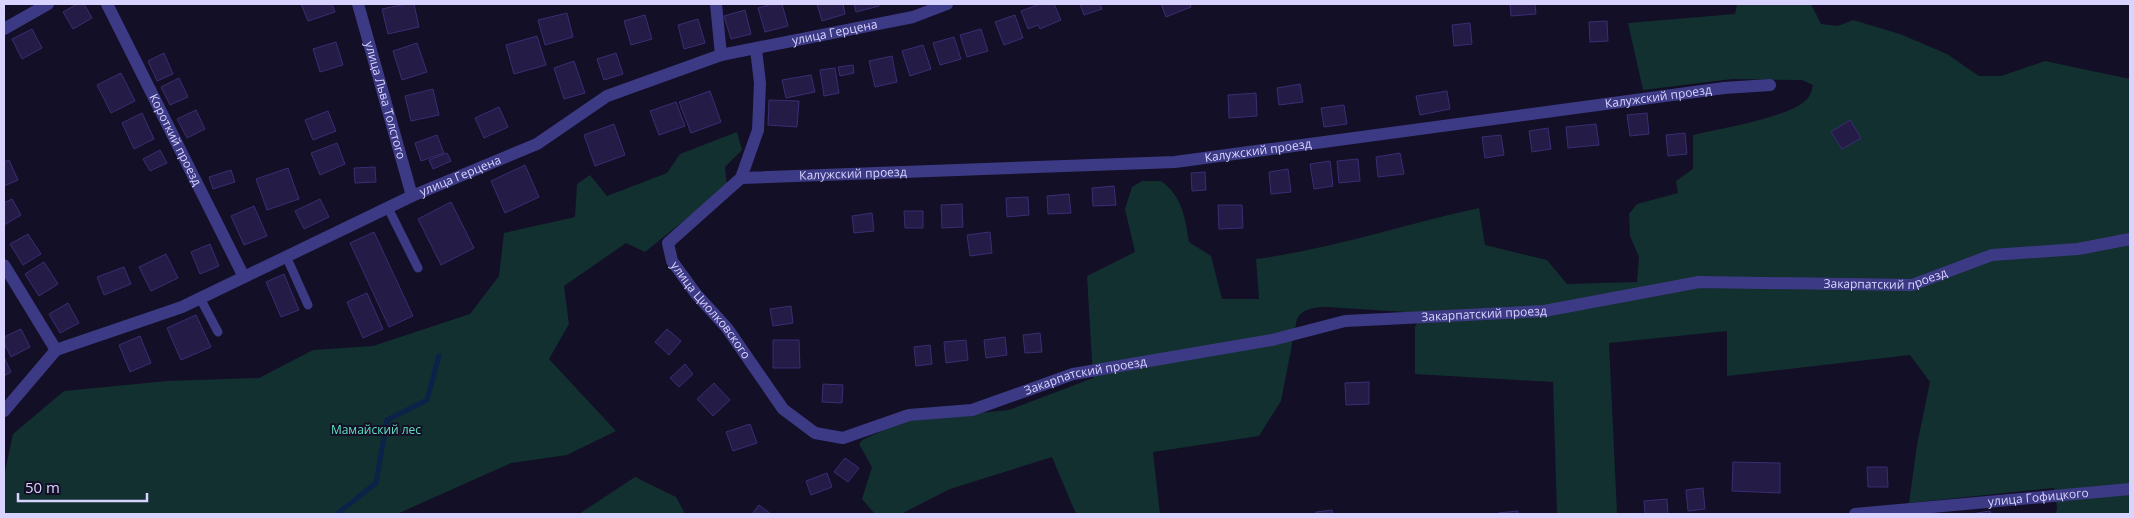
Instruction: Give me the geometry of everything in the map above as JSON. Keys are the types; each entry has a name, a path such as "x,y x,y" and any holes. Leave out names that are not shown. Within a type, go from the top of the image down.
{"street":[{"path":"4,29 48,4"},
{"name":"Короткий проезд","path":"107,4 244,277"},
{"name":"улица Льва Толстого","path":"358,4 412,196"},
{"path":"716,4 721,55"},
{"name":"улица Герцена","path":"56,350 182,307 412,196 537,144 607,96 721,55 913,17 947,4"},
{"name":"улица Циолковского","path":"756,49 760,83 758,130 741,178 668,243 672,261 696,294 727,328 783,409 815,433 843,438"},
{"name":"Калужский проезд","path":"741,178 1175,162 1724,88 1770,86"},
{"name":"Закарпатский проезд","path":"843,438 909,415 972,410 1073,374 1272,340 1345,321 1544,311 1699,282 1912,285 1992,255 2078,249 2130,239"},
{"path":"4,265 56,350 4,411"},
{"name":"улица Гофицкого","path":"1855,514 2130,489"}],"lane":[{"path":"388,208 418,268"},
{"path":"286,256 308,305"},
{"path":"200,298 218,332"}],"green space":[{"path":"1737,4 1811,4 1821,24 1838,26 1853,20 1900,34 1947,54 1979,76 2001,76 2045,61 2130,79 2130,514 2056,514 2057,507 2054,488 1909,503 1917,445 1930,382 1910,355 1727,376 1727,331 1609,343 1617,514 1557,514 1553,382 1415,374 1415,327 1419,319 1406,312 1327,307 1306,310 1297,319 1281,401 1259,436 1153,452 1160,514 1076,514 1052,457 950,489 901,514 875,514 862,499 872,467 859,444 862,440 906,420 1009,410 1093,378 1087,276 1135,252 1125,209 1132,187 1142,181 1161,181 1174,194 1182,208 1189,242 1211,256 1222,299 1259,299 1256,259 1340,243 1479,208 1485,245 1547,260 1567,284 1637,282 1639,257 1630,236 1629,214 1637,204 1678,193 1676,181 1693,169 1693,135 1771,117 1799,105 1807,99 1811,92 1813,85 1802,80 1732,79 1643,90 1628,23 1735,14"},
{"name":"Мамайский лес","path":"737,132 742,150 725,167 727,186 645,252 626,243 564,286 569,324 549,359 616,431 567,455 511,463 397,514 4,514 4,476 13,434 64,391 167,381 259,378 313,350 373,346 470,314 499,276 504,233 575,217 577,184 590,175 607,196 667,173 680,154"},
{"path":"635,477 676,497 684,512 681,514 579,514"}],"building":[{"path":"77,4 84,4 92,18 73,29 63,12"},
{"path":"301,4 332,4 335,12 308,21"},
{"path":"414,4 419,27 388,34 382,9"},
{"path":"772,4 782,4 788,26 765,32 758,8"},
{"path":"817,4 843,4 845,14 822,21"},
{"path":"854,4 879,4 879,6 856,12"},
{"path":"1040,4 1054,4 1061,20 1040,29 1038,25 1028,29 1021,11"},
{"path":"1080,4 1100,4 1102,9 1084,15"},
{"path":"1161,4 1190,4 1191,7 1166,17"},
{"path":"1510,4 1535,4 1536,14 1511,16"},
{"path":"745,10 751,34 731,39 724,16"},
{"path":"567,13 573,37 545,45 538,20"},
{"path":"645,15 652,39 631,45 624,21"},
{"path":"1015,15 1023,38 1004,45 995,22"},
{"path":"698,19 705,43 684,49 678,25"},
{"path":"1607,21 1608,41 1590,42 1589,22"},
{"path":"1470,23 1472,44 1454,46 1452,25"},
{"path":"32,29 42,48 22,59 12,39"},
{"path":"981,29 988,51 967,57 960,35"},
{"path":"537,36 546,65 514,74 506,45"},
{"path":"954,37 961,59 940,65 933,43"},
{"path":"336,42 343,65 320,72 313,49"},
{"path":"417,43 427,72 402,80 393,51"},
{"path":"923,45 931,69 910,76 902,51"},
{"path":"164,53 173,74 157,81 148,61"},
{"path":"616,53 623,74 604,80 597,59"},
{"path":"892,56 897,82 875,87 869,61"},
{"path":"574,61 585,93 564,99 554,68"},
{"path":"853,65 854,73 840,76 838,67"},
{"path":"835,68 839,93 824,96 820,70"},
{"path":"121,73 135,101 111,113 97,85"},
{"path":"811,75 815,92 786,98 782,80"},
{"path":"179,78 188,97 170,105 161,87"},
{"path":"1300,84 1303,102 1279,105 1277,88"},
{"path":"433,89 439,115 411,121 405,96"},
{"path":"710,91 721,122 691,133 679,102"},
{"path":"1447,91 1450,109 1420,115 1416,96"},
{"path":"1256,93 1257,116 1229,118 1228,95"},
{"path":"769,100 799,101 797,127 768,125"},
{"path":"676,102 685,126 659,135 650,111"},
{"path":"1344,105 1347,124 1324,127 1321,108"},
{"path":"499,107 508,127 484,138 475,118"},
{"path":"196,110 205,129 187,138 177,119"},
{"path":"328,111 336,131 313,140 305,120"},
{"path":"142,113 154,139 134,149 122,123"},
{"path":"1647,113 1649,134 1630,136 1627,115"},
{"path":"1850,120 1861,138 1842,149 1831,132"},
{"path":"614,124 625,155 595,166 584,135"},
{"path":"1596,124 1599,145 1568,148 1566,127"},
{"path":"1548,128 1551,149 1532,152 1529,131"},
{"path":"1685,133 1687,154 1668,156 1666,135"},
{"path":"437,135 444,153 421,161 415,143"},
{"path":"1501,135 1504,155 1485,158 1482,137"},
{"path":"337,143 345,164 320,175 311,153"},
{"path":"160,150 167,163 150,171 143,159"},
{"path":"447,153 451,161 433,169 429,160"},
{"path":"1400,153 1404,174 1378,177 1376,157"},
{"path":"1358,159 1360,181 1339,183 1337,161"},
{"path":"9,160 18,180 4,186 4,162"},
{"path":"1330,161 1333,186 1314,189 1310,164"},
{"path":"525,165 539,197 505,213 491,181"},
{"path":"375,167 376,182 355,183 354,168"},
{"path":"288,168 299,199 267,210 256,179"},
{"path":"1288,169 1291,192 1271,194 1269,172"},
{"path":"231,170 235,182 213,189 209,177"},
{"path":"1205,172 1206,190 1192,191 1191,173"},
{"path":"1114,186 1116,205 1093,206 1092,188"},
{"path":"1069,194 1071,213 1048,214 1047,196"},
{"path":"1028,197 1029,215 1007,217 1006,198"},
{"path":"12,199 21,215 4,225 4,203"},
{"path":"320,199 329,217 304,229 295,211"},
{"path":"451,202 474,248 441,265 418,219"},
{"path":"962,204 963,227 942,228 941,205"},
{"path":"1218,205 1242,205 1243,228 1219,229"},
{"path":"254,206 267,236 244,245 231,216"},
{"path":"904,211 923,211 923,228 905,228"},
{"path":"872,213 874,231 854,233 852,216"},
{"path":"374,232 413,316 389,327 350,243"},
{"path":"990,232 992,253 970,256 967,235"},
{"path":"28,234 41,254 23,265 10,244"},
{"path":"210,244 219,266 200,274 191,252"},
{"path":"166,254 178,278 151,291 139,267"},
{"path":"44,262 58,284 39,296 25,274"},
{"path":"124,267 131,284 104,295 97,277"},
{"path":"284,274 299,310 281,317 266,282"},
{"path":"367,293 383,329 363,338 347,302"},
{"path":"68,303 79,323 60,333 49,314"},
{"path":"791,306 793,323 773,326 770,309"},
{"path":"196,315 211,347 181,360 167,328"},
{"path":"21,329 30,347 11,357 4,343 4,337"},
{"path":"667,329 681,341 669,355 655,342"},
{"path":"1040,333 1042,352 1025,353 1023,335"},
{"path":"140,336 151,363 130,372 119,345"},
{"path":"1005,337 1007,355 986,358 984,340"},
{"path":"773,340 799,340 800,368 773,368"},
{"path":"966,340 968,360 946,363 944,342"},
{"path":"930,345 932,364 916,366 914,347"},
{"path":"4,357 11,372 4,376"},
{"path":"685,364 693,374 679,387 670,378"},
{"path":"1369,382 1369,404 1346,405 1345,383"},
{"path":"714,383 730,400 713,416 697,399"},
{"path":"823,384 843,385 842,403 822,402"},
{"path":"750,424 757,443 733,451 726,432"},
{"path":"845,458 859,468 848,482 834,472"},
{"path":"1733,462 1780,463 1780,493 1732,491"},
{"path":"1867,467 1887,467 1888,487 1868,487"},
{"path":"827,473 832,487 811,495 806,481"},
{"path":"1703,488 1705,509 1688,511 1686,490"},
{"path":"1667,499 1668,514 1645,514 1644,501"},
{"path":"759,505 771,514 752,514"},
{"path":"1332,510 1333,514 1316,514 1316,512"},
{"path":"1518,511 1518,514 1498,513"},
{"path":"1990,511 1991,514 1971,514"}],"waterway":[{"path":"337,514 376,483 387,420 427,400 439,356"}]}
